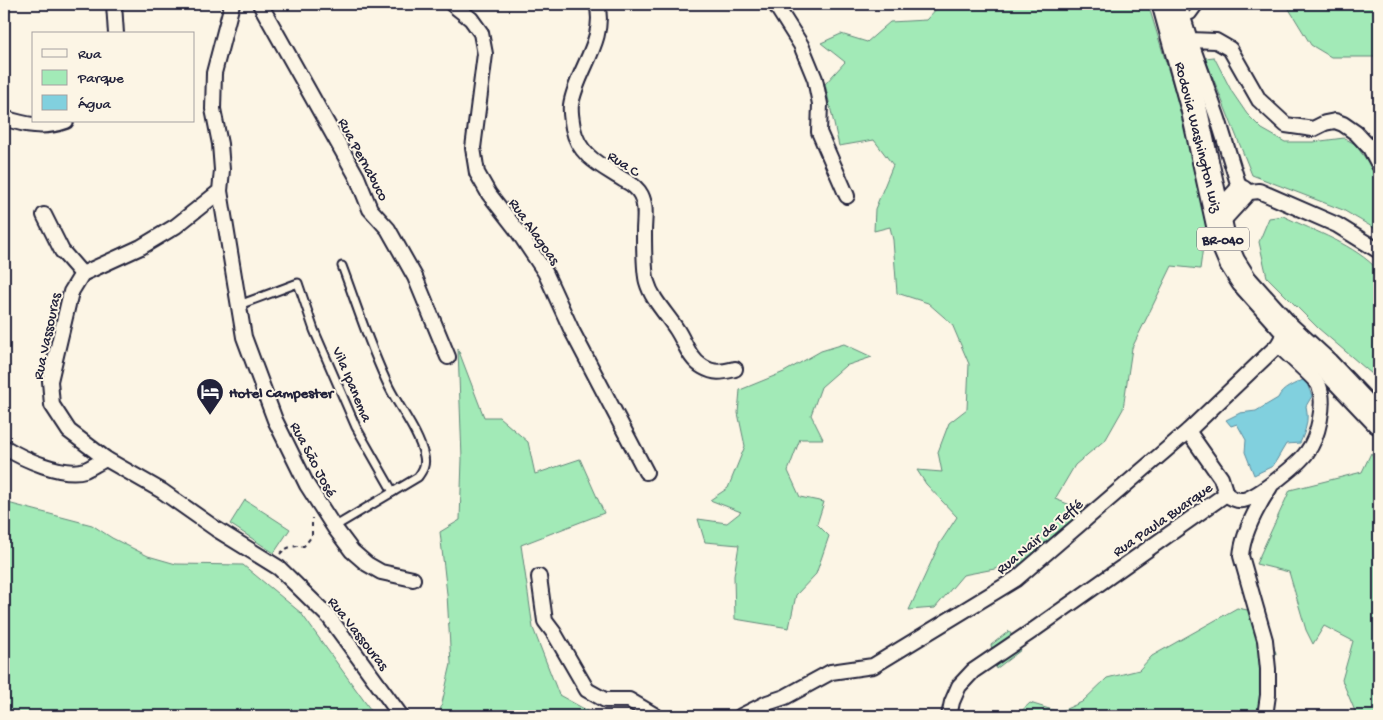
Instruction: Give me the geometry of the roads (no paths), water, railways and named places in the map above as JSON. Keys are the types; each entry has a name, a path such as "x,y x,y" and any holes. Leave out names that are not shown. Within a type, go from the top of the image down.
{"highway":[{"name":"Rodovia Washington Luiz","path":"1174,13 1223,241 1232,262 1283,337 1326,365 1379,421"},
{"path":"1219,217 1242,193"}],"street":[{"path":"114,4 116,32"},
{"path":"44,215 62,251 82,274 141,247 176,226 220,191 222,170 220,144 213,109 214,73 232,4"},
{"name":"Rua Pernabuco","path":"256,4 357,177 370,209 388,230 415,277 448,356"},
{"name":"Rua Alagoas","path":"452,4 471,19 481,33 485,54 473,148 477,173 489,194 545,272 572,331 646,472"},
{"name":"Rua C","path":"597,4 598,29 579,77 571,106 573,129 581,148 595,163 629,183 641,195 646,212 644,233 646,281 658,305 676,329 693,358 702,366 717,373 735,369"},
{"path":"775,4 802,46 815,79 820,104 819,132 847,196"},
{"path":"1174,13 1190,40 1242,193 1259,191 1275,197 1337,225 1379,251"},
{"path":"1190,40 1216,41 1230,49 1260,100 1286,125 1313,130 1324,123 1335,121 1343,124 1374,148 1379,164"},
{"path":"4,118 27,125 50,126 63,122"},
{"name":"Rua São José","path":"220,191 239,305 240,322 244,337 275,420 307,485 352,551 367,564 382,572 413,579"},
{"name":"Rua Vassouras","path":"82,274 71,292 50,381 52,405 69,431 106,459 162,491 216,529 279,568 329,617 401,716"},
{"name":"Rua Nair de Teffé","path":"741,716 766,703 786,697 831,672 873,666 1016,579 1188,431 1283,337"},
{"name":"Rua Paula Buarque","path":"949,716 952,702 959,686 973,671 1043,624 1226,494 1232,498 1245,500 1271,484 1307,453 1318,433 1321,406 1319,385 1283,337"},
{"path":"1188,431 1221,478 1226,494"},
{"path":"4,447 29,460 68,472 85,470 106,459"},
{"path":"1265,716 1268,695 1268,668 1265,640 1241,556 1242,544 1260,502 1271,484"},
{"path":"539,577 545,621 586,690 605,700 629,700 656,716"},
{"path":"943,716 952,702"}],"lane":[{"path":"1174,13 1192,15 1200,4"},
{"path":"334,527 418,477 424,468 421,445 389,388 375,357 342,266"},
{"name":"Vila Ipanema","path":"239,305 298,283 314,330 356,428 393,492"}],"water":[{"path":"1305,379 1312,396 1306,406 1306,425 1300,443 1286,444 1273,466 1254,475 1245,452 1246,440 1237,424 1231,426 1226,420 1240,413 1256,411 1278,398 1286,389"}],"place":[{"name":"Hotel Campester","path":"210,416"}]}
